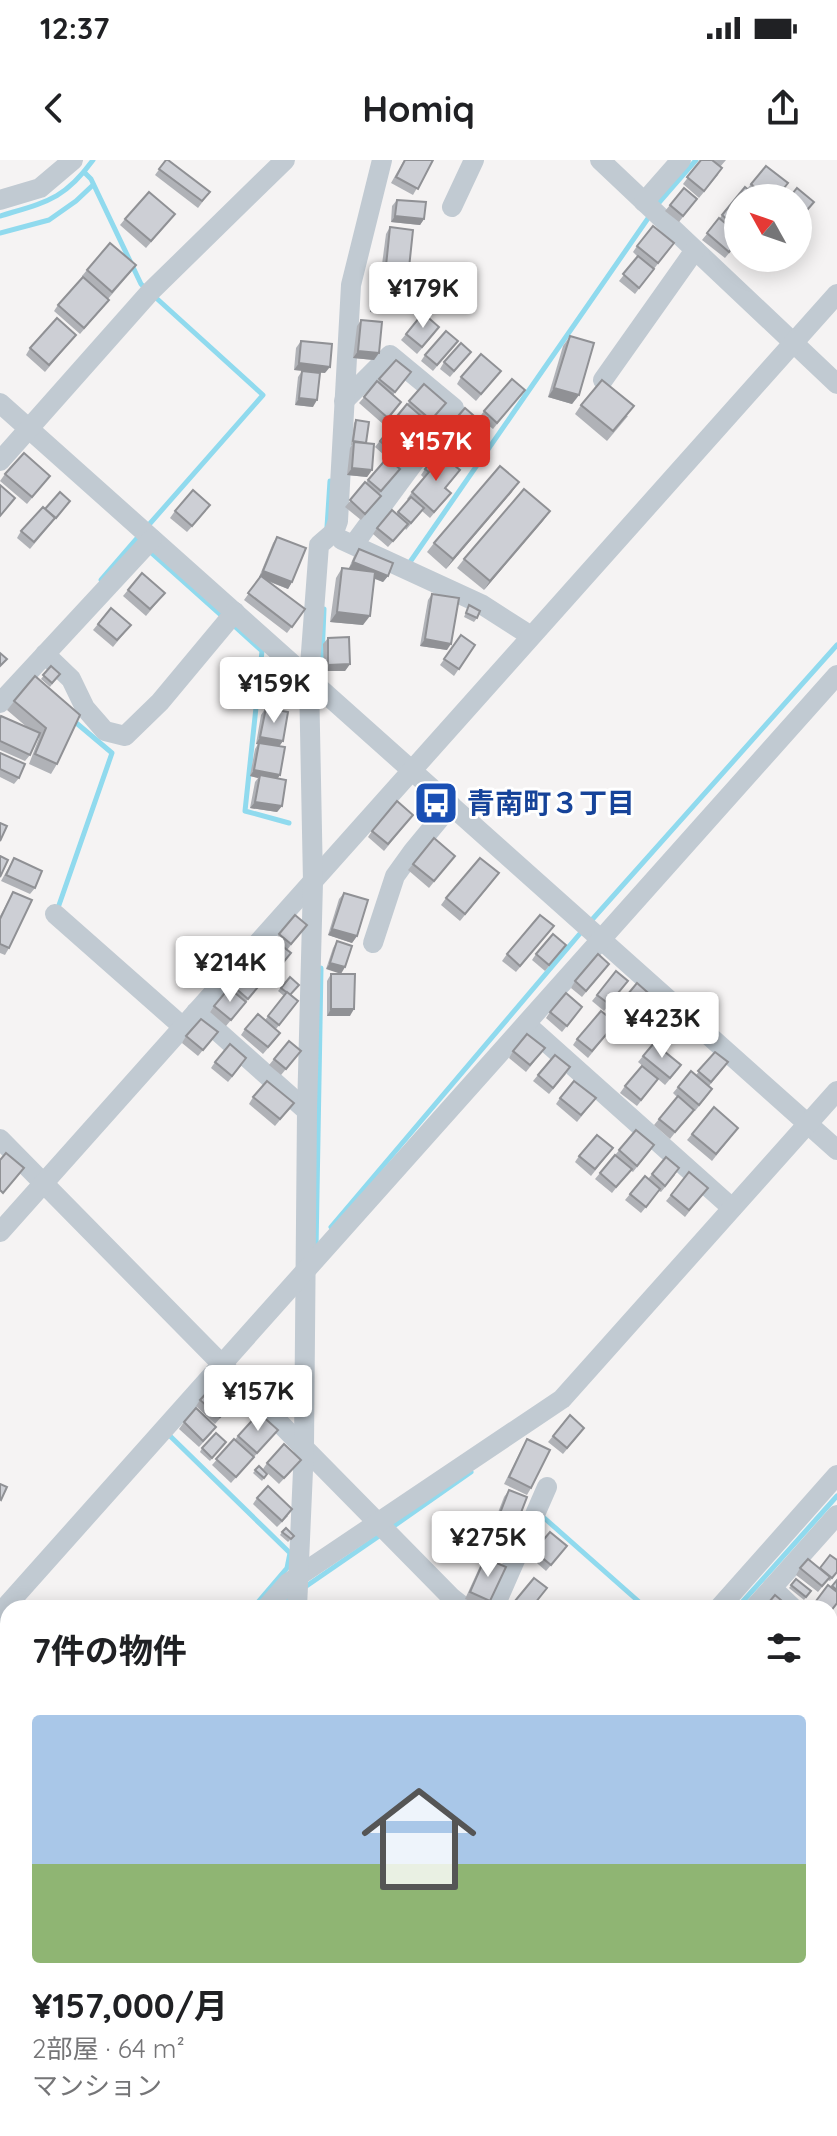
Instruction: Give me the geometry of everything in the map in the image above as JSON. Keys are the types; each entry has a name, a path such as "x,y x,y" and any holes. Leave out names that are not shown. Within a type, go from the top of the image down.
{"street":[{"path":"0,200 40,188 73,160"},
{"path":"0,461 150,292 285,160"},
{"path":"298,1600 304,1447 313,882 309,679 319,545 331,535 338,521 351,285 382,160"},
{"path":"452,207 474,160"},
{"path":"600,160 837,384"},
{"path":"644,202 681,160"},
{"path":"603,380 695,250"},
{"path":"0,1232 837,294"},
{"path":"344,401 390,355 454,408 354,544"},
{"path":"0,403 837,1150"},
{"path":"331,535 481,604 531,636"},
{"path":"0,703 152,539"},
{"path":"45,654 71,679 85,708 105,731 125,736 160,702 235,612"},
{"path":"12,1600 837,675"},
{"path":"373,943 395,876 451,805"},
{"path":"55,914 307,1111"},
{"path":"526,1024 732,1208"},
{"path":"273,1600 288,1583 562,1399 837,1091"},
{"path":"0,1139 455,1600"},
{"path":"726,1600 837,1475"},
{"path":"498,1600 547,1487"},
{"path":"761,1600 837,1515"},
{"path":"772,1588 785,1600"}],"building":[{"path":"166,160 210,192 202,201 159,169"},
{"path":"405,160 433,160 418,189 396,177"},
{"path":"701,160 712,160 722,168 704,191 687,177"},
{"path":"766,166 788,183 787,184 751,184"},
{"path":"684,188 697,199 683,216 670,205"},
{"path":"149,192 175,214 151,241 125,219"},
{"path":"397,200 426,202 424,219 395,216"},
{"path":"719,218 724,222 724,248 707,233"},
{"path":"653,226 674,243 658,263 637,246"},
{"path":"390,227 413,230 409,268 386,266"},
{"path":"110,243 136,265 112,292 87,270"},
{"path":"638,256 654,269 639,288 623,274"},
{"path":"83,277 109,300 84,328 58,305"},
{"path":"377,281 401,283 398,308 374,305"},
{"path":"423,313 439,327 422,347 406,334"},
{"path":"57,318 76,335 49,365 30,348"},
{"path":"361,320 382,322 379,353 358,351"},
{"path":"446,331 458,341 437,365 425,355"},
{"path":"570,336 594,343 579,395 554,388"},
{"path":"301,341 332,344 330,367 299,363"},
{"path":"461,343 471,352 454,371 444,362"},
{"path":"481,354 501,371 481,394 461,377"},
{"path":"396,360 411,372 395,392 379,379"},
{"path":"302,371 320,373 317,400 299,398"},
{"path":"512,379 525,390 497,423 484,411"},
{"path":"602,380 634,406 613,431 581,405"},
{"path":"377,381 401,402 388,418 364,397"},
{"path":"424,384 446,403 431,420 409,401"},
{"path":"407,404 421,416 407,433 393,421"},
{"path":"465,408 488,428 476,443 452,423"},
{"path":"356,420 369,422 366,443 353,441"},
{"path":"393,425 413,441 399,457 380,441"},
{"path":"450,433 466,446 459,454 443,441"},
{"path":"354,442 374,444 372,470 352,468"},
{"path":"24,453 50,476 32,497 5,474"},
{"path":"439,453 460,470 445,488 451,493 434,512 412,492 429,472 425,469"},
{"path":"387,458 400,469 381,491 368,480"},
{"path":"500,466 519,482 453,559 434,543"},
{"path":"365,482 381,496 365,514 350,500"},
{"path":"0,485 15,498 0,516"},
{"path":"524,489 550,511 490,581 464,559"},
{"path":"193,490 210,505 192,526 175,511"},
{"path":"60,492 70,501 56,518 45,509"},
{"path":"411,497 424,508 411,523 398,512"},
{"path":"43,507 55,518 34,542 21,531"},
{"path":"392,510 408,524 393,541 377,528"},
{"path":"277,537 306,548 292,582 263,571"},
{"path":"359,549 393,563 388,576 353,562"},
{"path":"342,568 375,572 370,616 337,612"},
{"path":"142,573 165,593 150,609 128,590"},
{"path":"261,576 305,609 292,627 248,593"},
{"path":"432,594 459,598 451,644 425,639"},
{"path":"469,605 480,611 477,618 466,613"},
{"path":"111,608 131,625 117,640 98,624"},
{"path":"461,635 475,645 459,669 444,659"},
{"path":"349,637 350,664 328,665 328,638"},
{"path":"0,653 7,659 0,666"},
{"path":"51,666 60,674 52,683 43,675"},
{"path":"270,669 288,672 282,704 264,701"},
{"path":"35,676 80,715 57,764 35,754 46,728 14,701"},
{"path":"266,708 288,712 283,741 260,737"},
{"path":"1,716 40,733 30,755 0,741"},
{"path":"259,743 285,747 280,775 254,770"},
{"path":"0,753 25,764 19,778 0,769"},
{"path":"260,775 286,780 282,806 255,802"},
{"path":"397,801 413,815 388,844 372,831"},
{"path":"0,823 7,826 0,841"},
{"path":"434,838 455,856 434,881 413,864"},
{"path":"0,856 8,860 0,877"},
{"path":"14,858 42,871 35,888 6,875"},
{"path":"480,858 499,873 465,914 446,898"},
{"path":"13,892 32,900 9,948 0,944 0,919"},
{"path":"344,893 368,900 357,936 332,929"},
{"path":"295,915 307,925 291,944 279,934"},
{"path":"540,915 554,926 520,966 507,954"},
{"path":"553,934 566,945 549,965 536,954"},
{"path":"337,941 352,946 345,967 330,963"},
{"path":"277,942 291,953 273,975 259,963"},
{"path":"598,954 609,964 586,991 575,981"},
{"path":"253,962 268,975 248,999 233,986"},
{"path":"616,971 628,981 609,1004 597,995"},
{"path":"331,974 355,974 354,1009 331,1009"},
{"path":"290,977 299,985 290,995 281,988"},
{"path":"637,983 654,998 635,1020 618,1006"},
{"path":"229,988 246,1002 231,1020 214,1006"},
{"path":"287,992 298,1001 279,1025 268,1016"},
{"path":"566,993 582,1007 567,1026 550,1012"},
{"path":"601,1011 616,1023 592,1051 577,1039"},
{"path":"258,1014 280,1033 268,1047 245,1029"},
{"path":"201,1019 218,1032 203,1050 186,1036"},
{"path":"527,1034 545,1048 530,1065 513,1051"},
{"path":"289,1041 301,1051 286,1069 274,1059"},
{"path":"654,1043 681,1065 670,1078 643,1056"},
{"path":"230,1044 246,1058 232,1076 215,1062"},
{"path":"715,1052 728,1062 711,1082 698,1071"},
{"path":"555,1055 570,1067 553,1088 538,1075"},
{"path":"642,1066 658,1079 641,1100 625,1086"},
{"path":"691,1071 712,1089 699,1105 678,1087"},
{"path":"267,1081 294,1103 280,1119 253,1097"},
{"path":"574,1081 596,1098 581,1115 560,1098"},
{"path":"678,1096 694,1110 675,1132 659,1119"},
{"path":"714,1107 738,1128 716,1154 692,1134"},
{"path":"636,1130 654,1145 637,1166 619,1150"},
{"path":"597,1135 613,1148 595,1169 579,1156"},
{"path":"6,1153 24,1168 3,1193 0,1190 0,1160"},
{"path":"615,1155 632,1169 616,1187 600,1173"},
{"path":"666,1157 679,1168 665,1186 652,1174"},
{"path":"689,1172 708,1188 689,1210 671,1195"},
{"path":"645,1176 660,1189 646,1207 630,1194"},
{"path":"224,1374 243,1392 220,1417 200,1400"},
{"path":"196,1408 216,1427 203,1441 184,1422"},
{"path":"259,1413 278,1430 257,1453 238,1436"},
{"path":"570,1415 584,1428 567,1448 553,1436"},
{"path":"216,1433 226,1442 212,1458 202,1448"},
{"path":"234,1439 254,1457 236,1477 216,1459"},
{"path":"527,1439 550,1450 531,1488 509,1477"},
{"path":"284,1444 301,1460 284,1478 267,1463"},
{"path":"259,1466 267,1474 264,1478 255,1470"},
{"path":"0,1484 7,1487 1,1500 0,1499"},
{"path":"268,1486 292,1509 282,1521 257,1498"},
{"path":"509,1490 527,1497 510,1541 492,1534"},
{"path":"286,1528 294,1536 291,1539 282,1532"},
{"path":"550,1532 567,1546 551,1565 534,1551"},
{"path":"830,1555 837,1560 837,1572 832,1578 820,1568"},
{"path":"485,1558 506,1567 490,1600 470,1592"},
{"path":"808,1559 830,1577 822,1586 800,1568"},
{"path":"534,1578 547,1588 537,1600 516,1600"},
{"path":"796,1579 811,1591 806,1597 791,1585"},
{"path":"828,1585 837,1592 837,1600 817,1600"}],"waterway":[{"path":"0,216 63,192 93,160"},
{"path":"656,206 696,160"},
{"path":"84,172 91,179 146,289"},
{"path":"0,233 49,220 93,185"},
{"path":"410,562 651,214"},
{"path":"146,528 263,395 154,296"},
{"path":"327,527 330,481"},
{"path":"101,580 139,536"},
{"path":"147,549 223,617"},
{"path":"321,683 324,609"},
{"path":"231,623 262,651 245,811 289,823"},
{"path":"590,922 837,645"},
{"path":"59,905 112,753 74,721"},
{"path":"331,1227 583,930"},
{"path":"316,1250 321,968"},
{"path":"168,1434 290,1553 287,1568 260,1600"},
{"path":"391,1528 471,1472"},
{"path":"744,1600 837,1496"},
{"path":"542,1516 637,1600"},
{"path":"305,1587 382,1534"}],"place":[{"name":"青南町３丁目","path":"436,803"}]}
